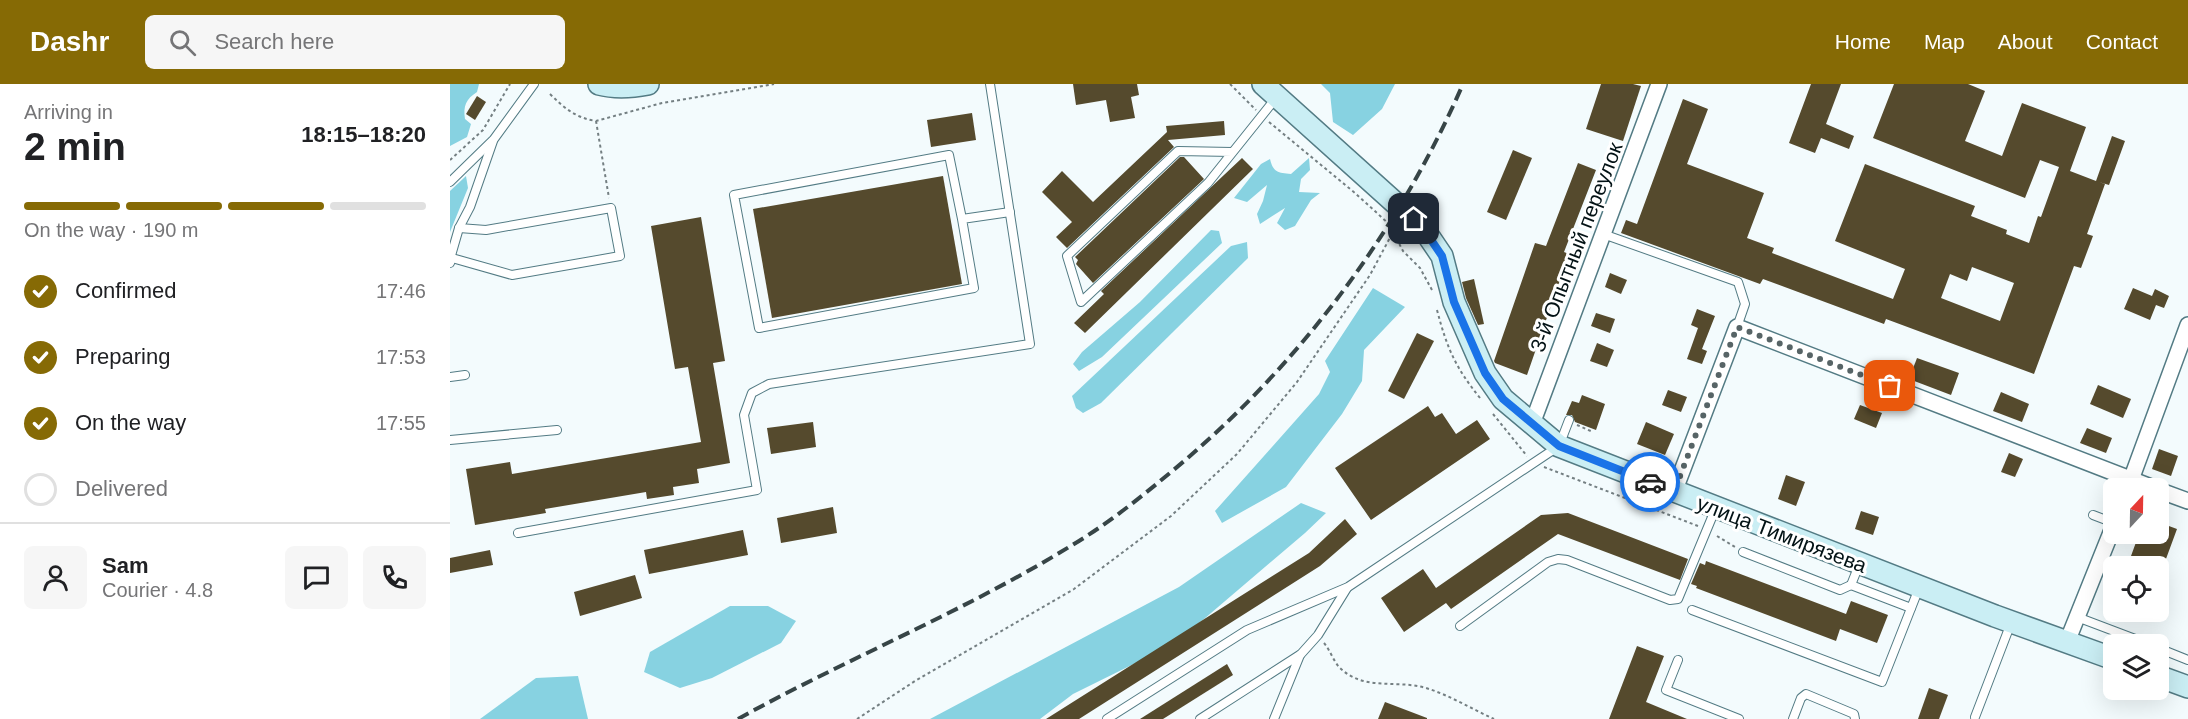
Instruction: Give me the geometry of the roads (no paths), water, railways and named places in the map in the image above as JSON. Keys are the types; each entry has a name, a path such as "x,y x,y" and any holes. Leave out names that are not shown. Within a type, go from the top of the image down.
{"main road":[{"path":"599,84 607,86 648,84"},
{"name":"улица Тимирязева","path":"1270,91 1423,228 1442,256 1454,302 1485,373 1503,399 1559,446 1919,587 2103,655"},
{"path":"2169,680 2188,687"}],"street":[{"name":"3-й Опытный переулок","path":"1532,424 1659,84"},
{"path":"2131,478 2188,325"},
{"path":"1674,492 1737,327 2114,478"},
{"path":"2169,494 2188,501"},
{"path":"2067,642 2106,544"}],"lane":[{"path":"450,182 494,139 534,84"},
{"path":"518,533 757,490 744,415 752,393 769,384 1030,344 990,84"},
{"path":"1232,152 1178,151 1066,256 1081,302 1208,183 1262,116 1270,91"},
{"path":"459,228 486,230 611,208 620,256 512,274 451,260 459,228 470,207 494,139"},
{"path":"949,156 963,219 974,288 759,328 734,195 949,156"},
{"path":"963,219 1010,212"},
{"path":"1603,234 1738,282 1745,303 1737,327"},
{"path":"450,376 465,375"},
{"path":"1107,719 1247,630 1348,587 1559,446 1569,420"},
{"path":"450,440 557,430"},
{"path":"1460,626 1548,562 1558,559 1567,560 1670,600 1678,599 1715,508"},
{"path":"2093,515 2103,519"},
{"path":"1743,552 1840,590 1851,585 1860,563"},
{"path":"1851,585 1911,608"},
{"path":"1200,719 1301,654 1318,635 1348,587"},
{"path":"1692,610 1882,682 1919,587"},
{"path":"2078,617 2122,634"},
{"path":"1976,717 2012,622"},
{"path":"2169,652 2188,660"},
{"path":"1274,719 1301,654"},
{"path":"1678,660 1666,690 1739,719"},
{"path":"1792,719 1801,698 1806,694 1854,714 1855,719"}],"railway":[{"path":"738,719 1029,571 1094,531 1130,505 1212,436 1299,346 1374,248 1436,140 1463,84"}]}
